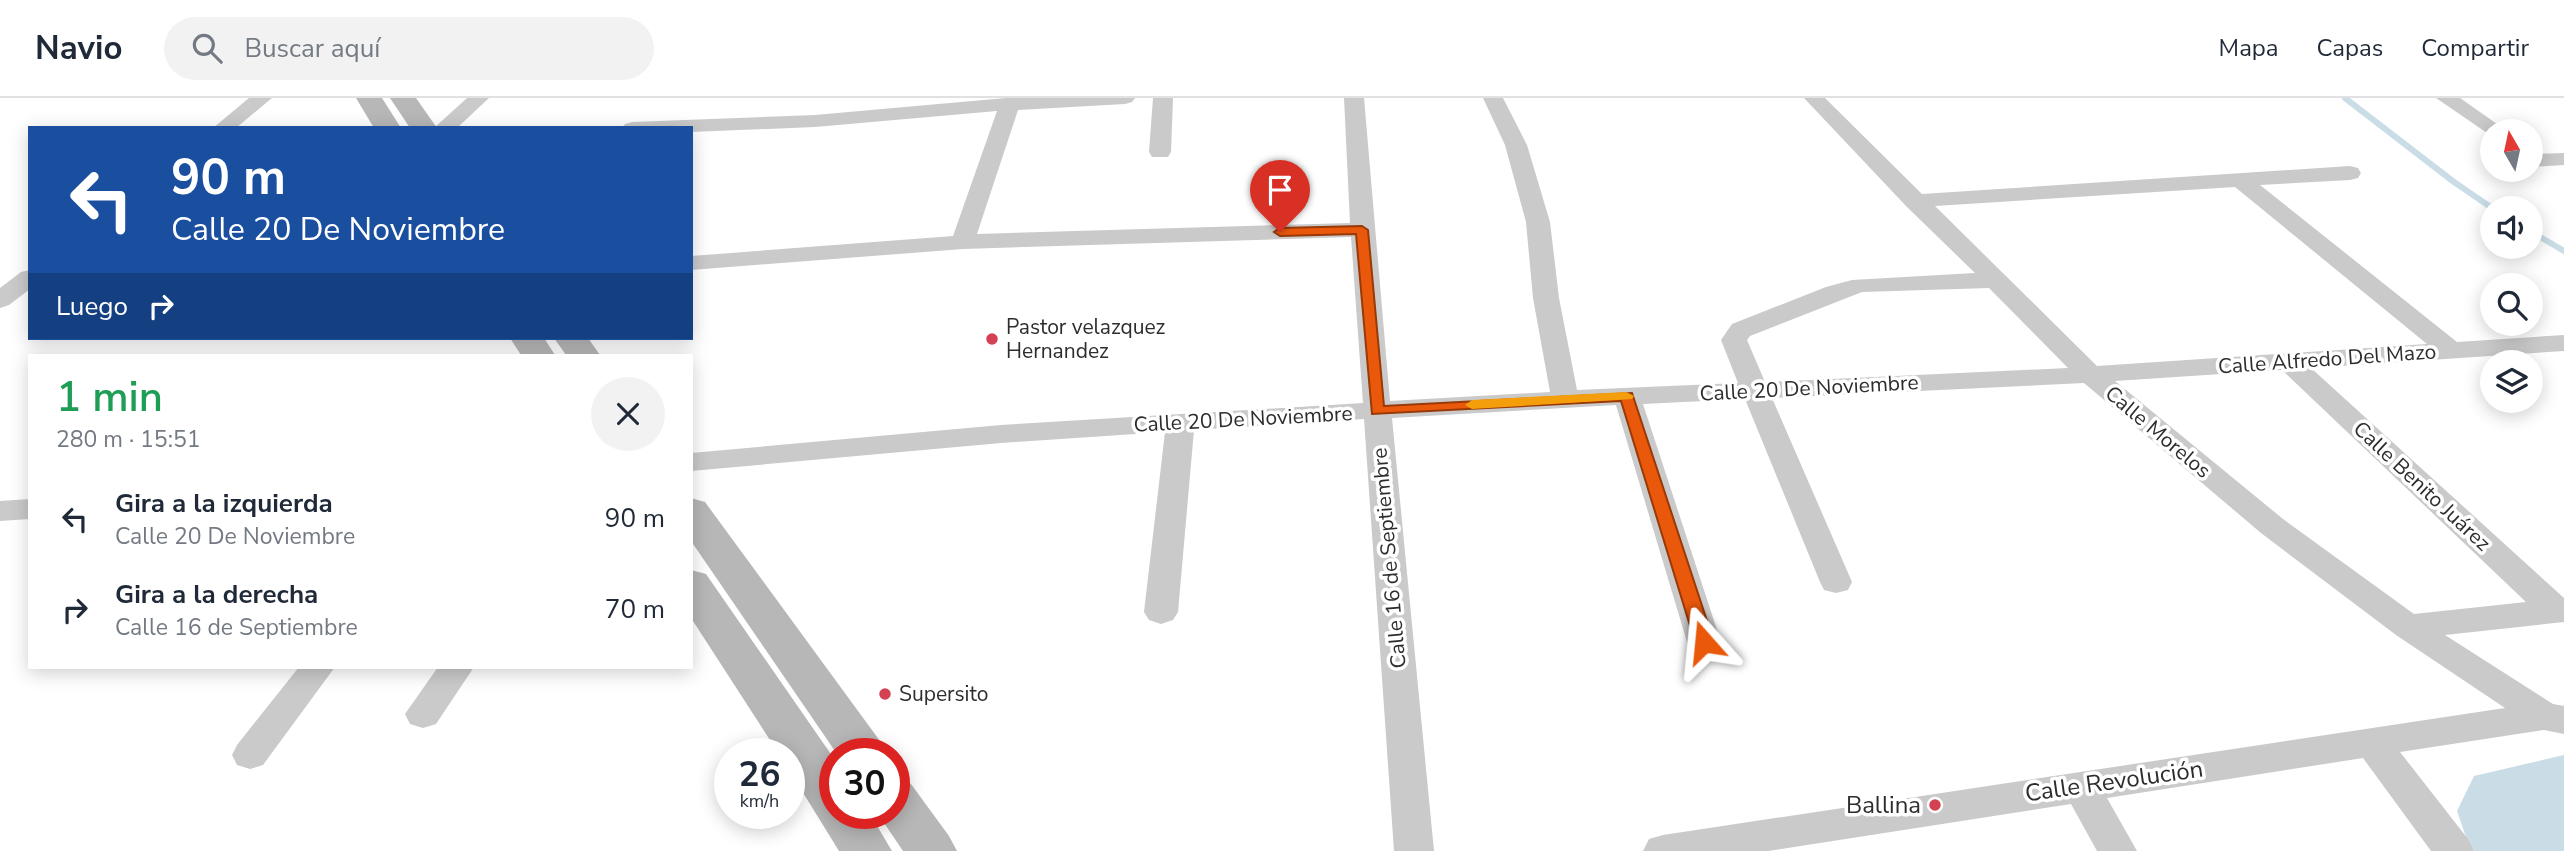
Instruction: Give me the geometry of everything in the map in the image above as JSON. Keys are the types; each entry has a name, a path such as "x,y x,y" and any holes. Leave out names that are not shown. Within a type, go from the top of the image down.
{"main road":[{"path":"369,98 387,126"},
{"path":"403,98 423,126"},
{"path":"693,514 852,738"},
{"path":"693,587 819,776"},
{"path":"748,669 790,649"},
{"path":"910,821 931,851"},
{"path":"852,829 866,851"}],"street":[{"path":"226,126 262,98"},
{"path":"446,126 479,98"},
{"path":"684,126 814,121 1010,103 1125,98"},
{"path":"1160,152 1163,98"},
{"name":"Calle 16 de Septiembre","path":"1354,98 1362,230 1414,851"},
{"path":"1493,98 1516,145 1538,222 1546,298 1565,399"},
{"name":"Calle Morelos","path":"1814,98 2090,375 2272,526 2408,628 2554,718"},
{"path":"2446,98 2480,120"},
{"path":"963,242 1010,103"},
{"path":"1914,201 2350,173"},
{"path":"2240,180 2450,350"},
{"path":"693,263 963,242 1362,230"},
{"path":"0,302 28,279"},
{"path":"1836,582 1734,340 1741,330 1835,292 1861,285 1994,280"},
{"path":"0,302 28,302"},
{"name":"Calle Alfredo Del Mazo","path":"2090,375 2564,343"},
{"name":"Calle Benito Juárez","path":"2288,361 2560,610"},
{"name":"Calle 20 De Noviembre","path":"693,462 1001,434 1180,422 1565,399 2090,375"},
{"path":"1626,396 1704,642"},
{"path":"1161,612 1180,422"},
{"path":"0,511 28,509"},
{"path":"2408,628 2560,610"},
{"path":"250,755 316,669"},
{"path":"423,714 456,669"},
{"name":"Calle Revolución","path":"1663,851 2080,786 2554,718"},
{"path":"2373,744 2454,851"},
{"path":"2080,786 2117,851"}],"water":[{"path":"2564,755 2564,851 2474,851 2468,843 2457,811 2474,776"}],"waterway":[{"path":"2345,98 2480,200"},
{"path":"2543,239 2564,251"}],"slow traffic":[{"path":"1472,405 1626,396"}],"place":[{"name":"Pastor velazquez Hernandez","path":"992,339"},
{"name":"Supersito","path":"885,694"},
{"name":"Ballina","path":"1935,805"}],"route":[{"path":"1280,232 1362,230 1377,411 1626,396 1704,642"}]}
